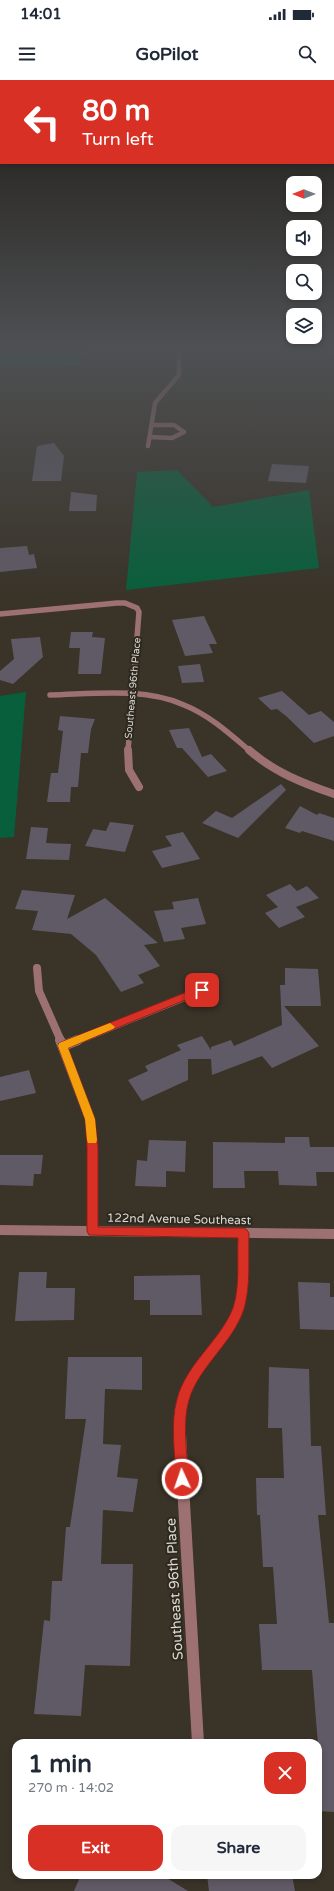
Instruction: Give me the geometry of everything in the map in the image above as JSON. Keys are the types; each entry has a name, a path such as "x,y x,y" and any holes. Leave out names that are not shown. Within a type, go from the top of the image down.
{"street":[{"path":"148,446 151,433"},
{"path":"150,437 172,438 183,433"},
{"name":"Southeast 96th Place","path":"0,614 117,603 136,608 138,612 127,758 129,770 139,787"},
{"path":"50,695 149,696 183,704 224,727 263,761 281,772 304,783 334,794"},
{"path":"37,968 37,982 39,991 63,1046 90,1119 92,1147 93,1231"},
{"path":"63,1046 202,990"},
{"name":"122nd Avenue Southeast","path":"0,1230 334,1234"},
{"name":"Southeast 96th Place","path":"198,1739 180,1414 183,1398 193,1378 226,1331 238,1310 241,1296 244,1233"}],"green space":[{"path":"177,470 213,507 309,490 319,568 126,590 137,472"},
{"path":"26,692 14,837 0,838 0,696"}],"building":[{"path":"54,443 64,456 61,481 32,481 37,446"},
{"path":"272,464 309,466 306,483 268,481"},
{"path":"71,492 97,495 96,511 69,511"},
{"path":"27,546 29,555 34,554 37,568 0,572 0,548"},
{"path":"204,616 217,644 209,644 213,653 185,656 172,620"},
{"path":"71,632 93,632 92,637 105,638 101,674 78,674 80,648 69,648"},
{"path":"40,637 43,657 13,684 0,680 0,671 14,659 11,639"},
{"path":"200,664 204,682 182,683 178,666"},
{"path":"282,691 309,715 321,711 334,722 334,736 314,743 286,716 277,709 271,710 258,698"},
{"path":"60,716 95,719 91,729 88,753 81,753 78,787 71,787 70,802 47,802 51,773 58,773 63,731 58,730"},
{"path":"189,728 202,757 211,754 227,771 208,777 182,748 177,748 169,730"},
{"path":"281,784 286,790 238,838 202,823 216,811 232,818"},
{"path":"300,806 317,815 319,813 334,818 334,841 302,831 300,833 285,828"},
{"path":"110,822 134,825 125,852 85,846 93,829 106,831"},
{"path":"31,827 48,828 46,843 71,844 69,860 26,859"},
{"path":"183,832 200,859 162,868 152,851 172,846 165,836"},
{"path":"290,884 297,891 307,886 319,898 296,907 305,917 279,928 265,913 278,907 266,895"},
{"path":"22,890 75,895 67,919 105,898 158,943 144,945 160,966 138,975 144,983 121,992 96,955 71,934 32,930 38,911 15,909"},
{"path":"198,898 206,924 181,928 185,939 164,942 154,911 174,909 172,902"},
{"path":"285,968 318,969 321,1006 284,1006 319,1046 272,1068 262,1056 212,1075 211,1059 188,1059 188,1080 142,1101 128,1080 148,1071 145,1066 181,1050 177,1045 202,1036 211,1050 211,1047 231,1040 234,1046 282,1025 280,985 285,985"},
{"path":"29,1070 36,1093 0,1101 0,1077"},
{"path":"285,1137 309,1137 310,1147 334,1147 334,1172 316,1172 317,1186 279,1185 278,1171 244,1171 245,1188 213,1188 213,1142 285,1143"},
{"path":"149,1140 186,1141 185,1172 166,1171 166,1187 135,1186 137,1160 147,1161"},
{"path":"0,1155 43,1155 41,1174 34,1174 33,1186 0,1185"},
{"path":"19,1272 47,1272 46,1288 75,1288 74,1320 15,1321"},
{"path":"200,1275 202,1315 150,1315 150,1300 134,1300 134,1276"},
{"path":"298,1282 330,1283 330,1297 334,1297 334,1330 300,1329"},
{"path":"68,1357 142,1357 142,1390 105,1389 103,1444 121,1445 117,1477 138,1479 133,1512 103,1510 101,1564 133,1564 130,1666 85,1665 81,1716 34,1714 44,1620 50,1621 52,1581 62,1581 66,1527 70,1527 86,1419 65,1419"},
{"path":"269,1367 309,1369 311,1446 321,1446 326,1515 318,1515 329,1623 334,1623 334,1812 322,1811 322,1739 318,1739 312,1670 262,1670 259,1624 277,1624 273,1567 263,1567 260,1515 257,1515 256,1478 284,1478 282,1428 268,1428"},
{"path":"79,1879 168,1879 188,1891 74,1891"},
{"path":"208,1879 293,1879 295,1891 209,1891"}],"slow traffic":[{"path":"92,1140 90,1119 63,1046 110,1027"}],"route":[{"path":"182,1479 180,1414 183,1398 193,1378 226,1331 238,1310 241,1296 244,1233 93,1231 92,1147 90,1119 63,1046 202,990"}]}
